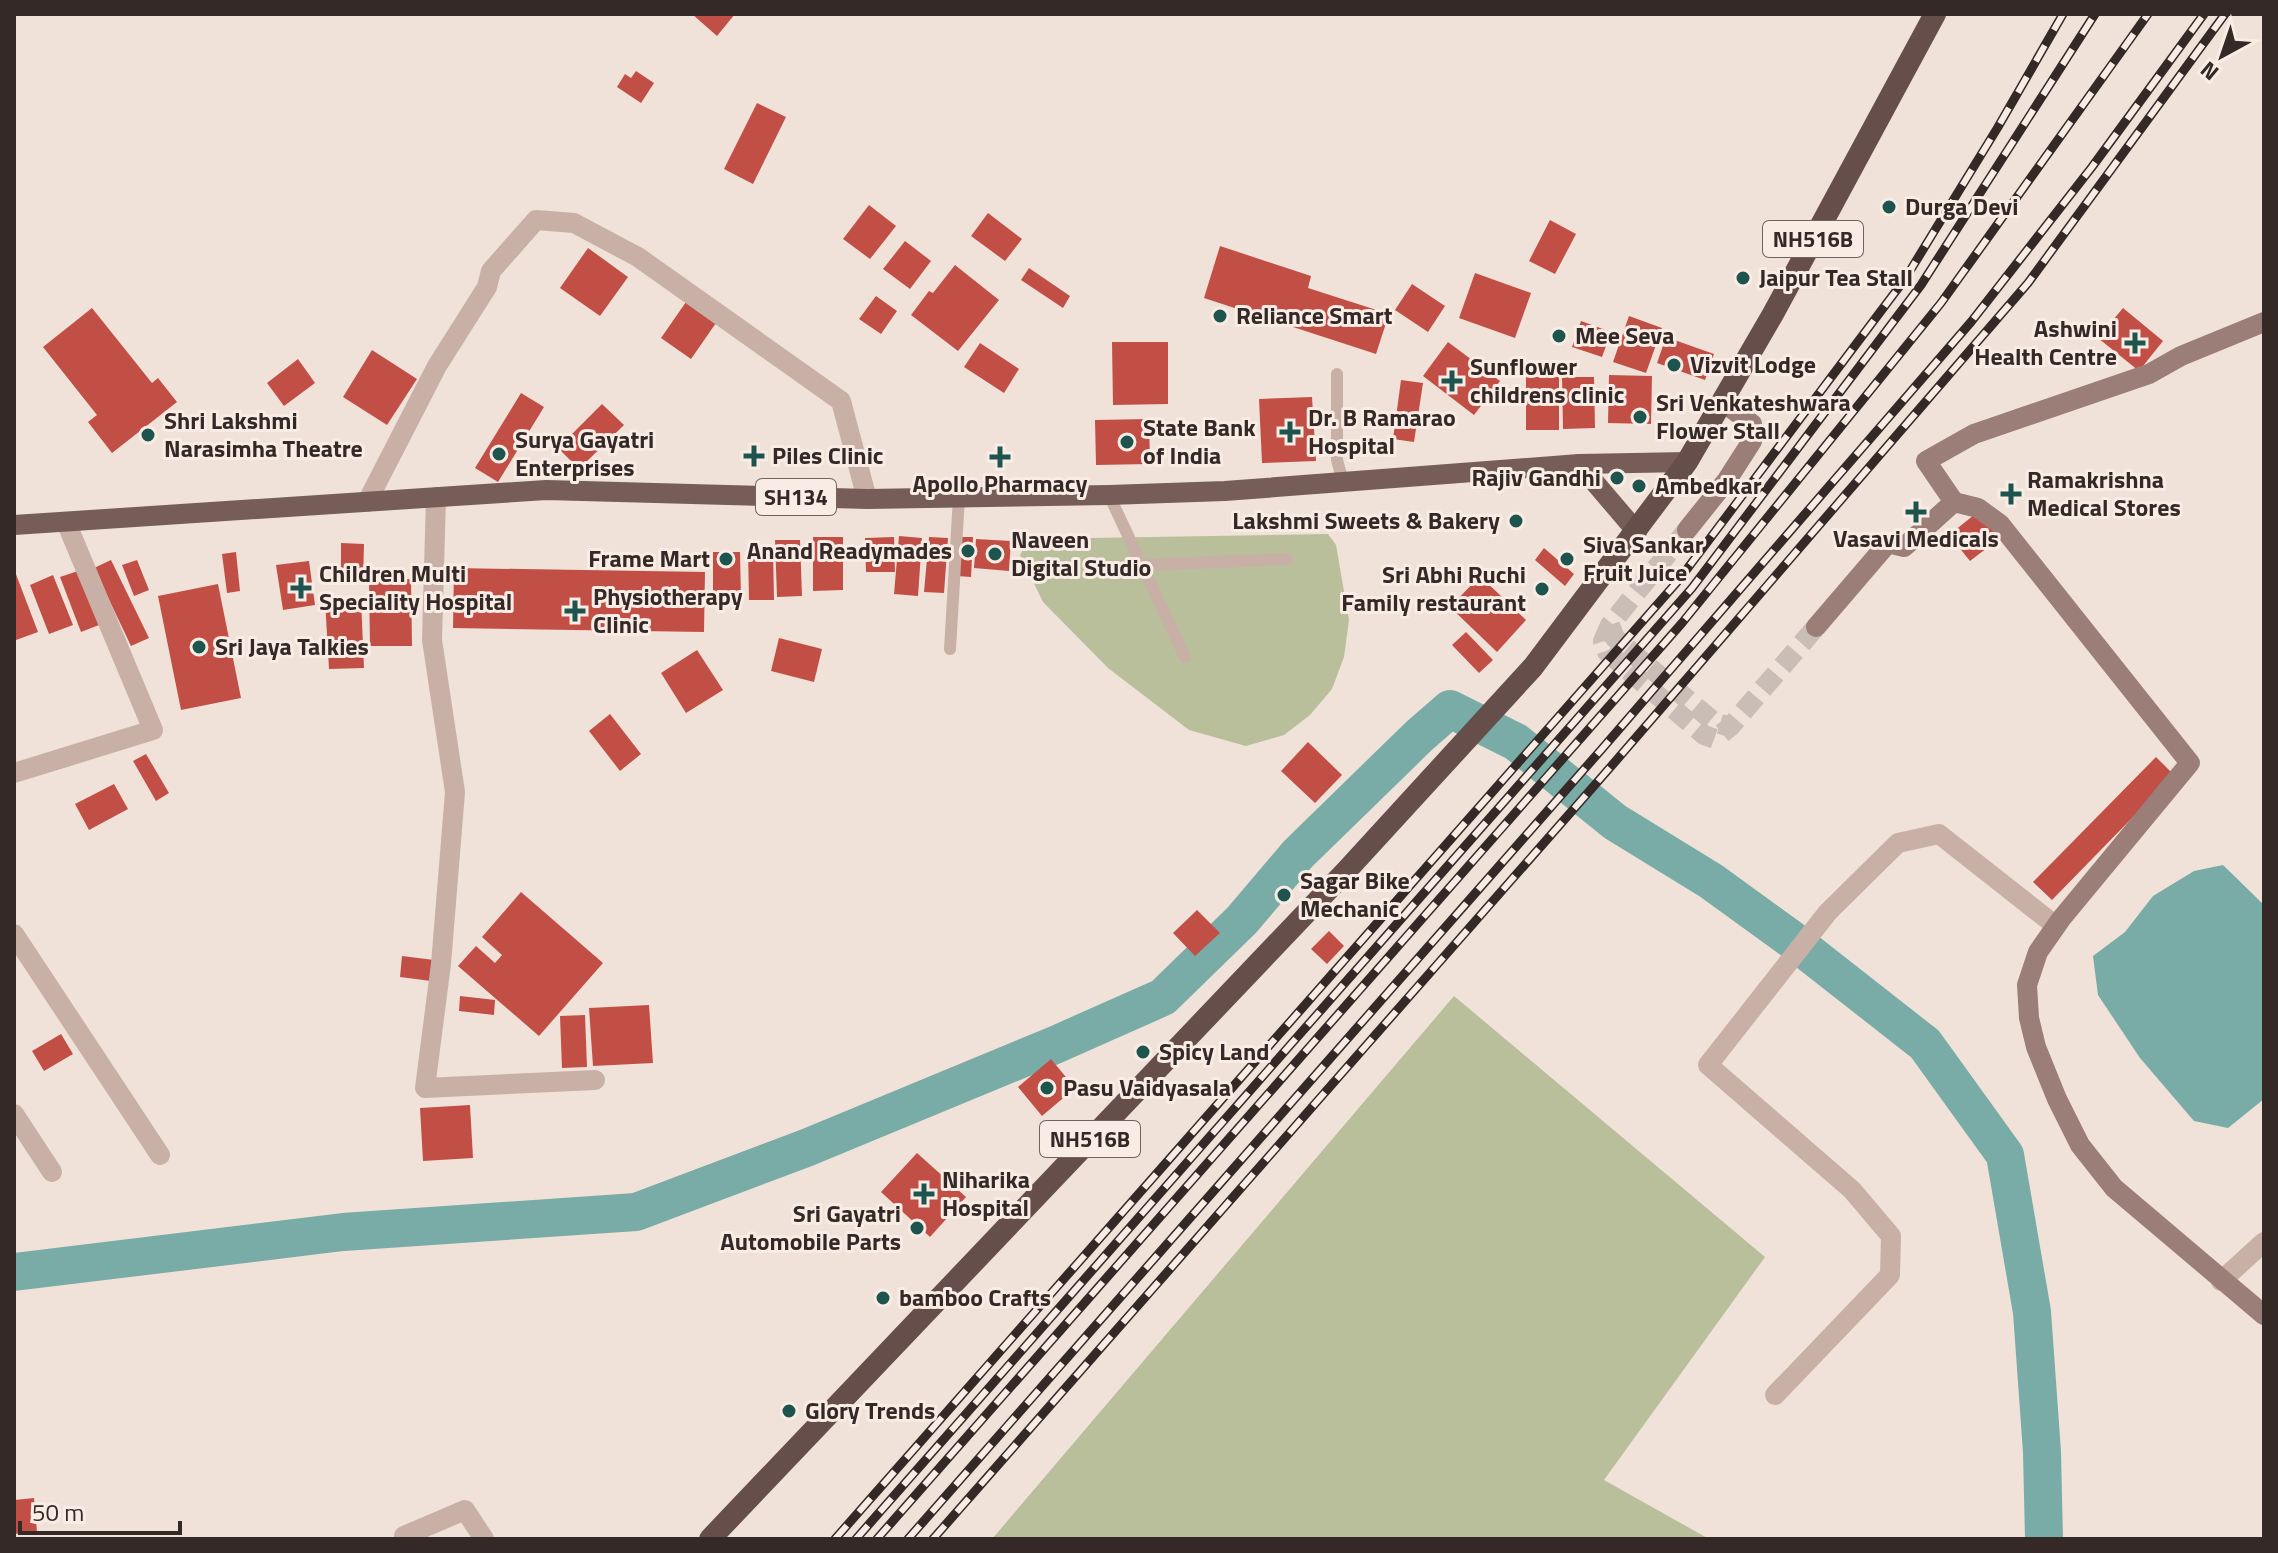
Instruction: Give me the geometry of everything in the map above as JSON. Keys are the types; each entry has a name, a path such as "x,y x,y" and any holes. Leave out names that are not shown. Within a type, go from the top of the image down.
{"highway":[{"name":"NH516B","path":"710,1539 1347,870 1533,667 1687,462 1723,402 1935,14"}],"main road":[{"path":"2264,322 2181,356 2149,374 1974,434 1926,461 1954,502 1978,508 2000,524 2190,763 2038,952 2027,985 2029,1018 2057,1099 2080,1145 2114,1188 2264,1315"},
{"path":"1687,530 1727,480 1752,441 1752,424 1723,402"},
{"name":"SH134","path":"14,525 546,490 867,499 1109,495 1225,491 1579,464 1687,462"},
{"path":"1579,464 1637,532"},
{"path":"1816,627 1888,543 1904,547 1954,502"}],"street":[{"path":"367,502 437,366 487,287 491,271 536,220 574,223 638,257 841,401 867,499"},
{"path":"436,497 432,640 455,792 441,964 425,1088 595,1080"},
{"path":"14,773 153,730 66,522"},
{"path":"1775,1395 1890,1275 1891,1236 1852,1190 1708,1065 1828,912 1898,843 1939,834 2056,926"},
{"path":"14,934 160,1155"},
{"path":"14,1114 52,1172"},
{"path":"2221,1281 2264,1242"},
{"path":"404,1536 465,1510 484,1539"}],"lane":[{"path":"1337,374 1337,460 1343,482"},
{"path":"1109,495 1185,657"},
{"path":"950,649 959,497"},
{"path":"1143,565 1287,559"}],"green space":[{"path":"1328,534 1336,545 1349,620 1344,657 1332,689 1310,715 1284,735 1246,746 1189,730 1108,668 1043,602 1020,555 1029,539"},
{"path":"1454,996 1765,1257 1604,1480 1709,1539 992,1539"}],"water":[{"path":"2223,865 2264,905 2264,1099 2228,1128 2194,1121 2140,1058 2098,995 2093,956 2125,932 2153,896 2194,871"}],"building":[{"path":"692,14 735,14 717,36"},
{"path":"636,71 654,83 641,103 617,87 625,74 631,78"},
{"path":"757,103 786,117 753,184 724,169"},
{"path":"869,205 896,226 870,259 843,239"},
{"path":"988,213 1022,239 1005,261 971,236"},
{"path":"1550,220 1576,234 1555,274 1529,261"},
{"path":"905,241 931,261 910,289 883,269"},
{"path":"1220,246 1311,276 1308,288 1389,314 1376,354 1204,298"},
{"path":"588,248 628,277 600,316 560,288"},
{"path":"955,265 999,300 958,351 911,315"},
{"path":"1029,268 1070,296 1063,308 1021,280"},
{"path":"1475,273 1531,293 1515,338 1459,318"},
{"path":"1412,284 1445,306 1428,332 1395,310"},
{"path":"876,296 897,311 881,334 859,319"},
{"path":"686,302 716,323 691,359 661,338"},
{"path":"92,308 152,383 158,378 177,402 112,453 88,422 97,415 43,347"},
{"path":"2123,308 2163,341 2139,371 2098,338"},
{"path":"1629,316 1662,328 1646,373 1613,362"},
{"path":"1581,321 1611,332 1602,357 1572,347"},
{"path":"1666,337 1714,354 1705,380 1657,363"},
{"path":"1112,342 1168,342 1168,404 1113,405"},
{"path":"1448,342 1500,381 1474,415 1423,376"},
{"path":"980,343 1019,369 1004,393 964,367"},
{"path":"372,350 417,379 387,425 343,397"},
{"path":"298,359 315,383 284,406 267,383"},
{"path":"1609,375 1652,376 1651,424 1608,423"},
{"path":"1526,377 1559,377 1559,430 1526,430"},
{"path":"1562,377 1594,377 1595,428 1563,429"},
{"path":"1401,380 1423,383 1414,442 1393,439"},
{"path":"521,393 544,407 498,482 475,468"},
{"path":"1312,397 1316,461 1262,463 1259,399"},
{"path":"602,404 624,425 579,469 558,448"},
{"path":"1149,419 1150,464 1096,465 1095,420"},
{"path":"1979,511 2000,538 1970,561 1949,535"},
{"path":"899,536 922,538 918,596 894,594"},
{"path":"813,537 843,537 843,590 813,591"},
{"path":"894,537 895,572 866,572 865,538"},
{"path":"929,537 948,538 944,593 924,592"},
{"path":"959,537 973,537 971,577 957,576"},
{"path":"976,539 1011,541 1009,571 974,568"},
{"path":"775,540 800,540 802,596 777,597"},
{"path":"341,543 364,544 363,583 341,582"},
{"path":"1544,548 1574,574 1565,586 1535,560"},
{"path":"748,549 773,549 774,600 749,600"},
{"path":"236,552 240,591 227,593 222,554"},
{"path":"713,552 740,552 741,599 713,599"},
{"path":"111,560 149,638 131,646 94,568"},
{"path":"137,560 149,590 134,596 122,565"},
{"path":"309,561 315,605 283,610 276,565"},
{"path":"454,568 705,572 704,632 453,628"},
{"path":"14,569 38,632 16,640 14,635"},
{"path":"78,571 99,625 81,632 60,577"},
{"path":"53,575 73,625 49,634 30,585"},
{"path":"1480,576 1526,620 1497,652 1450,607"},
{"path":"411,579 412,646 370,646 369,580"},
{"name":"Sri Jaya Talkies","path":"218,584 241,698 181,710 158,596"},
{"path":"361,599 364,668 329,669 325,600"},
{"path":"1466,632 1493,660 1479,673 1452,645"},
{"path":"779,638 822,649 814,682 771,671"},
{"path":"697,650 723,690 686,713 661,673"},
{"path":"610,714 641,754 620,771 589,731"},
{"path":"1308,742 1342,775 1315,803 1281,771"},
{"path":"146,754 169,793 156,801 133,761"},
{"path":"2156,757 2174,775 2052,900 2033,882"},
{"path":"114,784 128,809 89,830 75,804"},
{"path":"521,892 603,963 539,1036 458,966 476,946 495,963 502,955 482,937"},
{"path":"1197,910 1220,933 1195,956 1173,933"},
{"path":"1329,931 1344,946 1327,964 1311,949"},
{"path":"402,956 434,960 431,981 400,977"},
{"path":"460,996 495,1000 494,1015 459,1011"},
{"path":"649,1005 653,1063 593,1066 589,1008"},
{"path":"585,1015 587,1067 562,1068 560,1016"},
{"path":"61,1034 73,1054 44,1071 32,1051"},
{"name":"Pasu Vaidyasala","path":"1051,1059 1075,1088 1042,1116 1018,1087"},
{"path":"470,1105 473,1158 423,1161 420,1108"},
{"path":"917,1153 966,1197 930,1237 881,1192"},
{"path":"34,1498 37,1532 14,1534 14,1500"}],"waterway":[{"path":"14,1272 343,1232 636,1212 806,1148 1163,997 1242,920 1298,854 1450,709 1516,742 1615,822 1711,881 1925,1044 2005,1155 2032,1312 2042,1452 2044,1539"}],"tunnel":[{"path":"1687,530 1610,625 1603,641 1607,652 1704,735 1715,739 1730,727 1816,627"},
{"path":"1610,625 1615,638 1714,722 1730,727"}],"railway":[{"path":"835,1539 1678,581 1905,279 2063,14"},
{"path":"856,1539 1692,588 1921,285 2095,14"},
{"path":"877,1539 1682,623 1941,303 2148,14"},
{"path":"908,1539 1601,750 1971,322 2092,167 2204,14"},
{"path":"933,1539 1614,763 2028,283 2225,14"}],"place":[{"name":"Durga Devi","path":"1889,207"},
{"name":"Jaipur Tea Stall","path":"1743,278"},
{"name":"Reliance Smart","path":"1220,316"},
{"name":"Mee Seva","path":"1559,336"},
{"name":"Ashwini Health Centre","path":"2135,343"},
{"name":"Vizvit Lodge","path":"1674,365"},
{"name":"Sunflower childrens clinic","path":"1452,381"},
{"name":"Sri Venkateshwara Flower Stall","path":"1640,417"},
{"name":"Dr. B Ramarao Hospital","path":"1290,432"},
{"name":"Shri Lakshmi Narasimha Theatre","path":"148,435"},
{"name":"State Bank of India","path":"1127,442"},
{"name":"Surya Gayatri Enterprises","path":"499,454"},
{"name":"Piles Clinic","path":"754,456"},
{"name":"Apollo Pharmacy","path":"1000,457"},
{"name":"Rajiv Gandhi","path":"1617,478"},
{"name":"Ambedkar","path":"1639,486"},
{"name":"Ramakrishna Medical Stores","path":"2011,494"},
{"name":"Vasavi Medicals","path":"1916,512"},
{"name":"Lakshmi Sweets & Bakery","path":"1516,521"},
{"name":"Anand Readymades","path":"968,551"},
{"name":"Naveen Digital Studio","path":"995,554"},
{"name":"Frame Mart","path":"726,559"},
{"name":"Siva Sankar Fruit Juice","path":"1567,559"},
{"name":"Children Multi Speciality Hospital","path":"301,588"},
{"name":"Sri Abhi Ruchi Family restaurant","path":"1542,589"},
{"name":"Physiotherapy Clinic","path":"575,611"},
{"name":"Sri Jaya Talkies","path":"199,647"},
{"name":"Sagar Bike Mechanic","path":"1284,895"},
{"name":"Spicy Land","path":"1143,1052"},
{"name":"Pasu Vaidyasala","path":"1047,1088"},
{"name":"Niharika Hospital","path":"924,1194"},
{"name":"Sri Gayatri Automobile Parts","path":"917,1228"},
{"name":"bamboo Crafts","path":"883,1298"},
{"name":"Glory Trends","path":"789,1411"}]}
